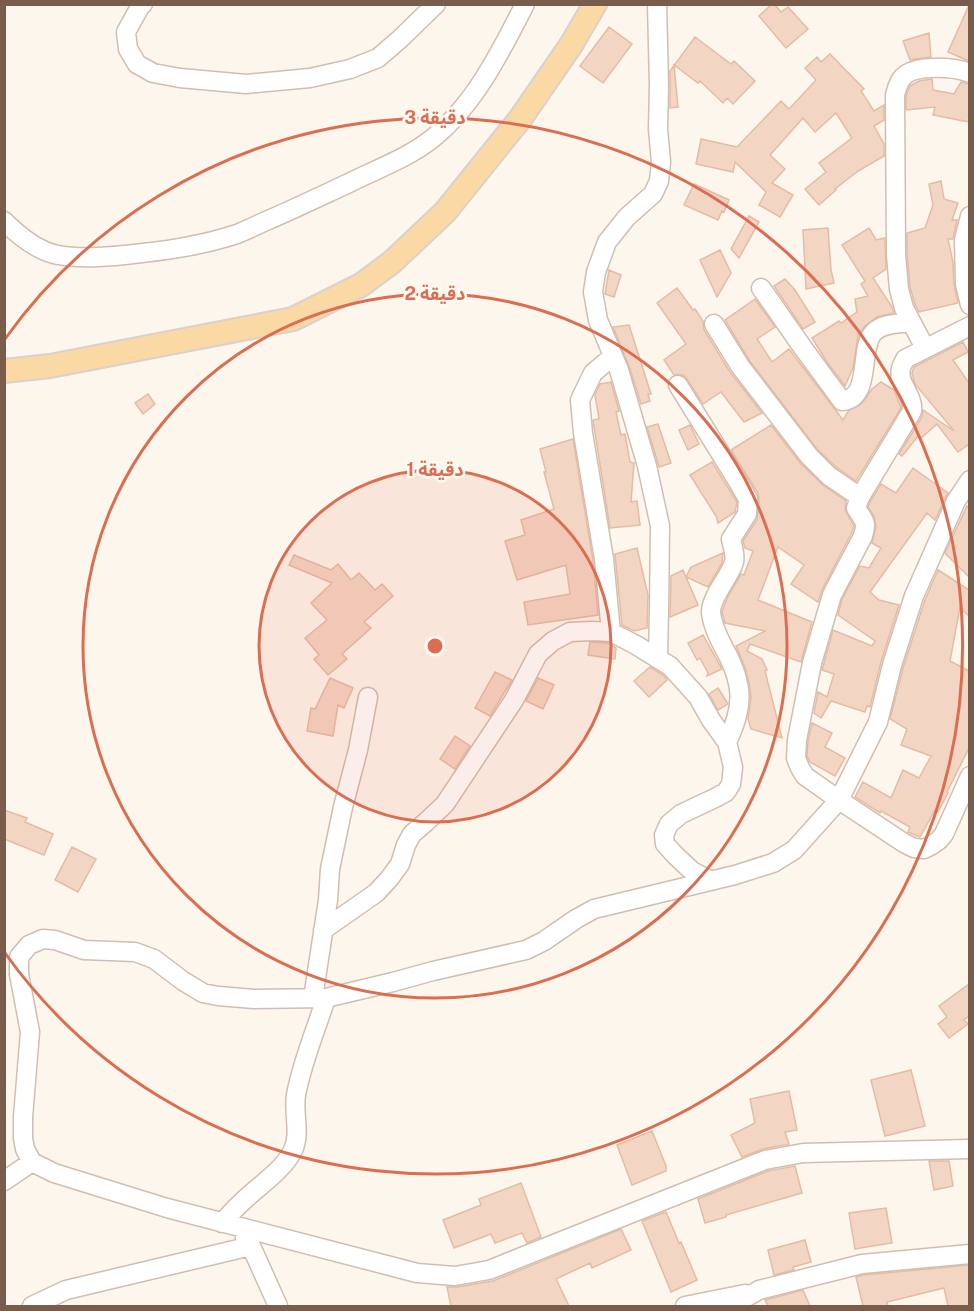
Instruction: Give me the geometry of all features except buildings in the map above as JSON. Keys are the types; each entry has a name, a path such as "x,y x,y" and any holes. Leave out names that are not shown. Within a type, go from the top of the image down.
{"main road":[{"path":"4,371 50,366 293,319 361,285 392,262 445,212 520,119 571,45 595,4"}],"street":[{"path":"143,4 126,32 128,49 137,64 153,73 180,78 246,84 310,78 350,69 378,58 436,4"},
{"path":"4,221 38,248 57,255 91,258 202,243 238,233 410,153 432,138 466,106 525,4"},
{"path":"657,4 659,181 652,194 627,217 607,242 596,272 593,292 598,320 619,370 647,466 660,526 658,658"},
{"path":"925,348 910,322 899,289 896,255 895,95 898,83 904,75 914,70 937,68 969,73"},
{"path":"969,216 964,240 965,284 969,305"},
{"path":"761,288 842,401 853,397 862,382 868,340 874,332 886,325 910,322"},
{"path":"714,324 740,366 809,456 829,476 860,497"},
{"path":"969,326 905,359 901,368 901,380 913,405 912,411 860,497 856,508 866,527 832,595 812,663 797,740 796,758 805,776 903,843 914,848 924,849 944,834 969,776"},
{"path":"611,632 604,559 583,433 580,400 593,373 606,362 614,359"},
{"path":"678,386 748,499 747,514 731,539 735,561 718,590 711,610 717,636 732,663 739,686 740,705 736,724 727,742"},
{"path":"969,480 956,501 914,596 892,665 879,722 839,800 794,850 773,863 735,875 594,909 526,950 319,998 254,999 203,993 154,959 135,952 84,950 55,940 43,939 29,945 19,957 19,974 30,1032 22,1117 23,1138 25,1149 32,1162 54,1173 167,1208 417,1273 455,1276 489,1270 765,1160 803,1153 969,1149"},
{"path":"323,930 376,893 389,879 400,864 412,834 445,804 514,700 538,654 553,641 570,632 611,632 670,666 698,697 727,742 733,767 731,784 726,792 681,814 669,824 664,835 665,844 675,855 692,871 711,881"},
{"path":"229,1225 241,1203 283,1165 292,1152 297,1137 296,1097 319,998 330,869 368,697"},
{"path":"4,1181 32,1162"},
{"path":"229,1225 251,1246 278,1306"},
{"path":"32,1306 66,1290 251,1246"},
{"path":"685,1306 862,1264 969,1254"},
{"path":"731,1306 759,1290"}]}
